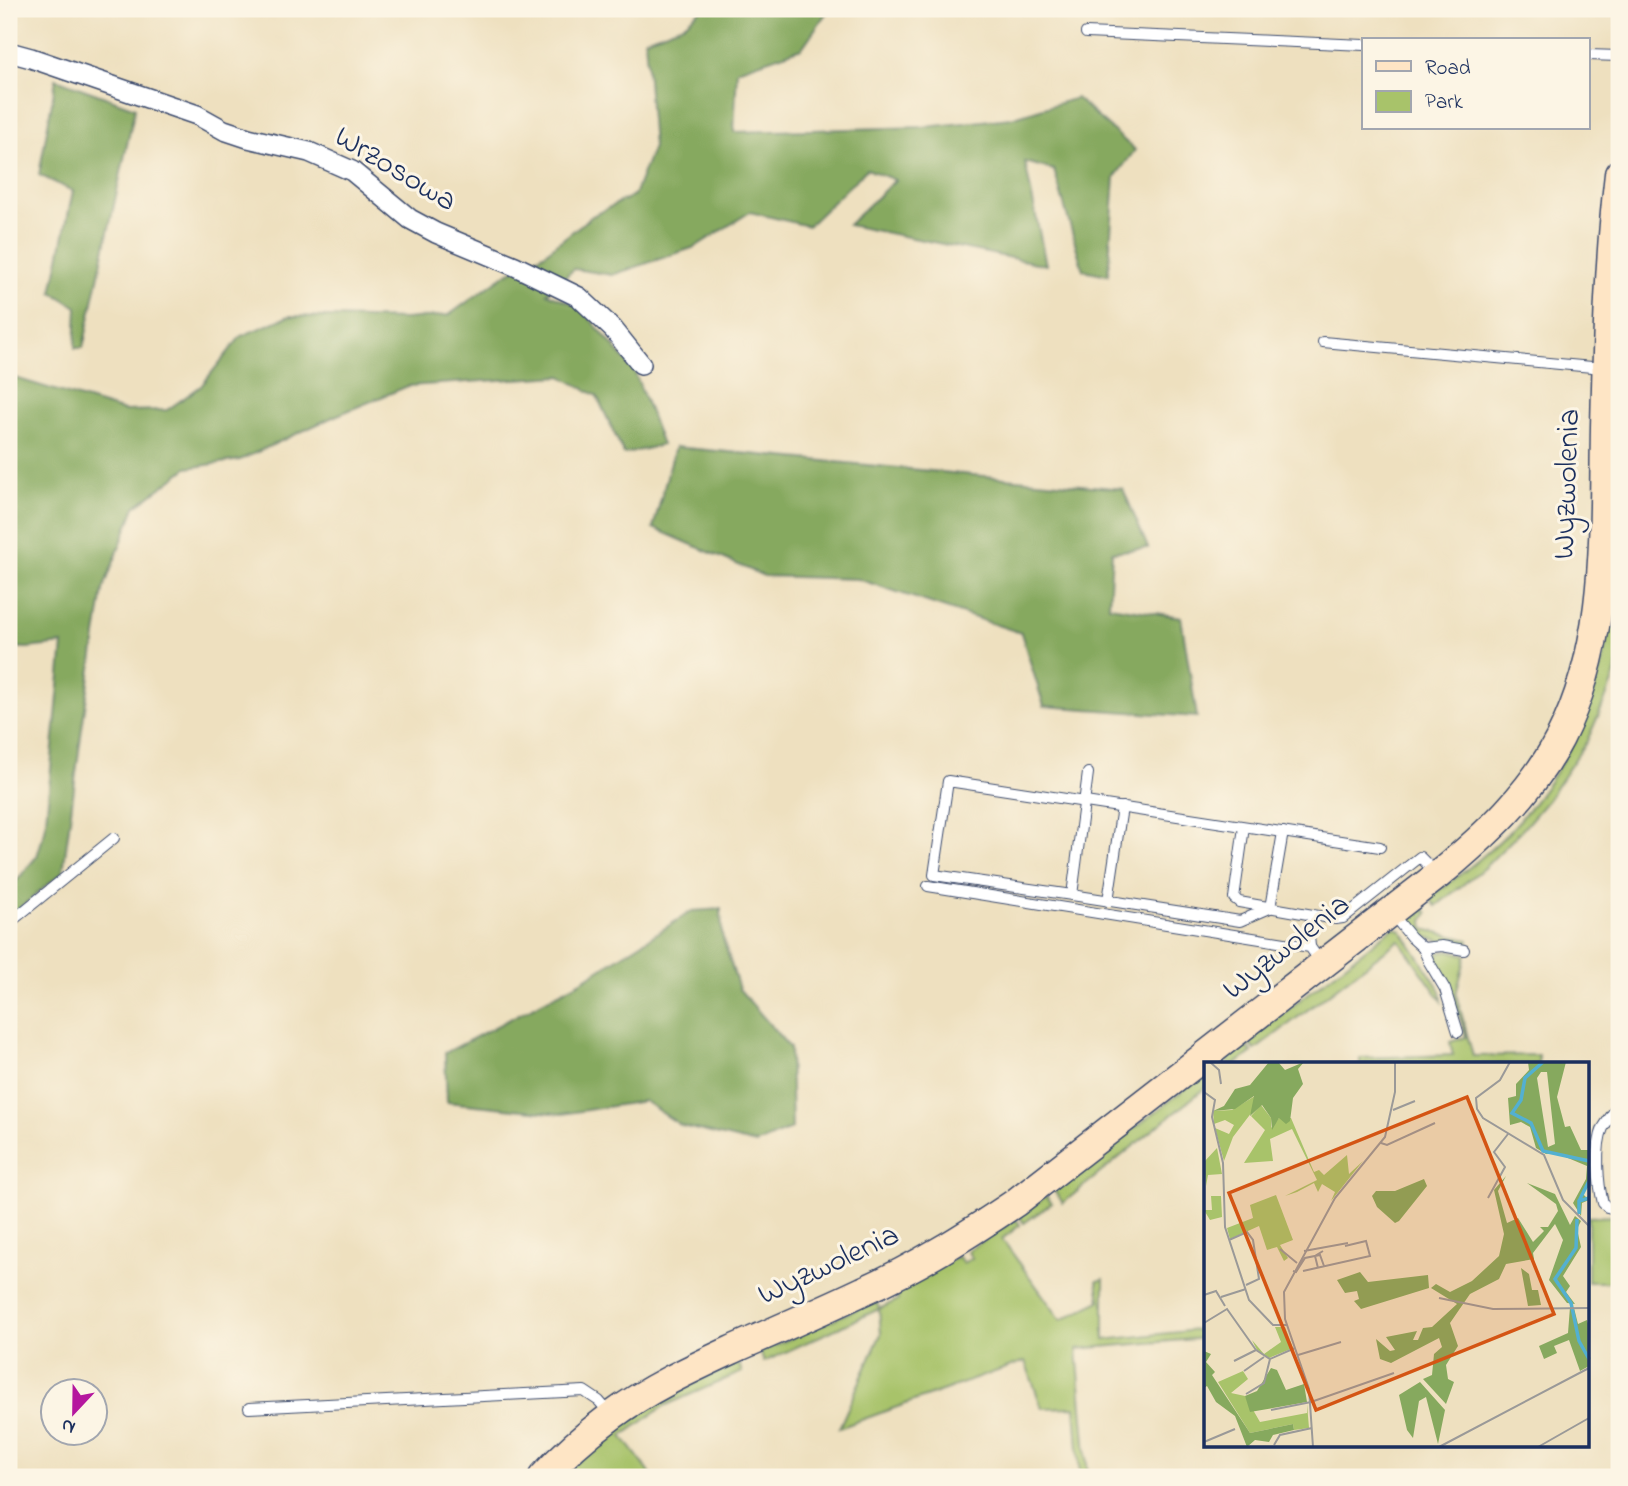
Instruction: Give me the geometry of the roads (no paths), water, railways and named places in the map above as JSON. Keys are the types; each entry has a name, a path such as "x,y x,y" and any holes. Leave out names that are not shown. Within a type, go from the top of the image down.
{"street":[{"name":"Wrzosowa","path":"9,52 197,115 224,130 309,152 352,171 410,219 579,297 613,328 640,364"},
{"name":"Wyzwolenia","path":"542,1477 576,1444 612,1416 677,1377 919,1264 967,1235 1041,1184 1316,956 1391,911 1438,875 1508,812 1542,769 1575,705 1591,653 1598,608 1610,568 1612,414 1606,369 1610,265 1619,174"}],"lane":[{"path":"1086,33 1362,45"},
{"path":"1590,55 1619,56"},
{"path":"1324,342 1606,369"},
{"path":"1072,895 1088,773"},
{"path":"1270,908 1240,921 934,875 948,780 1380,847"},
{"path":"1108,901 1122,807"},
{"path":"1244,827 1234,898 1239,902 1327,919 1343,918 1420,857 1438,875"},
{"path":"1270,908 1283,832"},
{"path":"9,923 114,838"},
{"path":"928,886 1316,956 1309,934 1312,916"},
{"path":"1391,911 1423,948 1445,989 1458,1032"},
{"path":"1423,948 1441,946 1464,950"},
{"path":"1619,1104 1604,1126 1599,1152 1603,1202 1607,1208 1619,1210"},
{"path":"249,1408 584,1391 599,1401 612,1416"}]}
